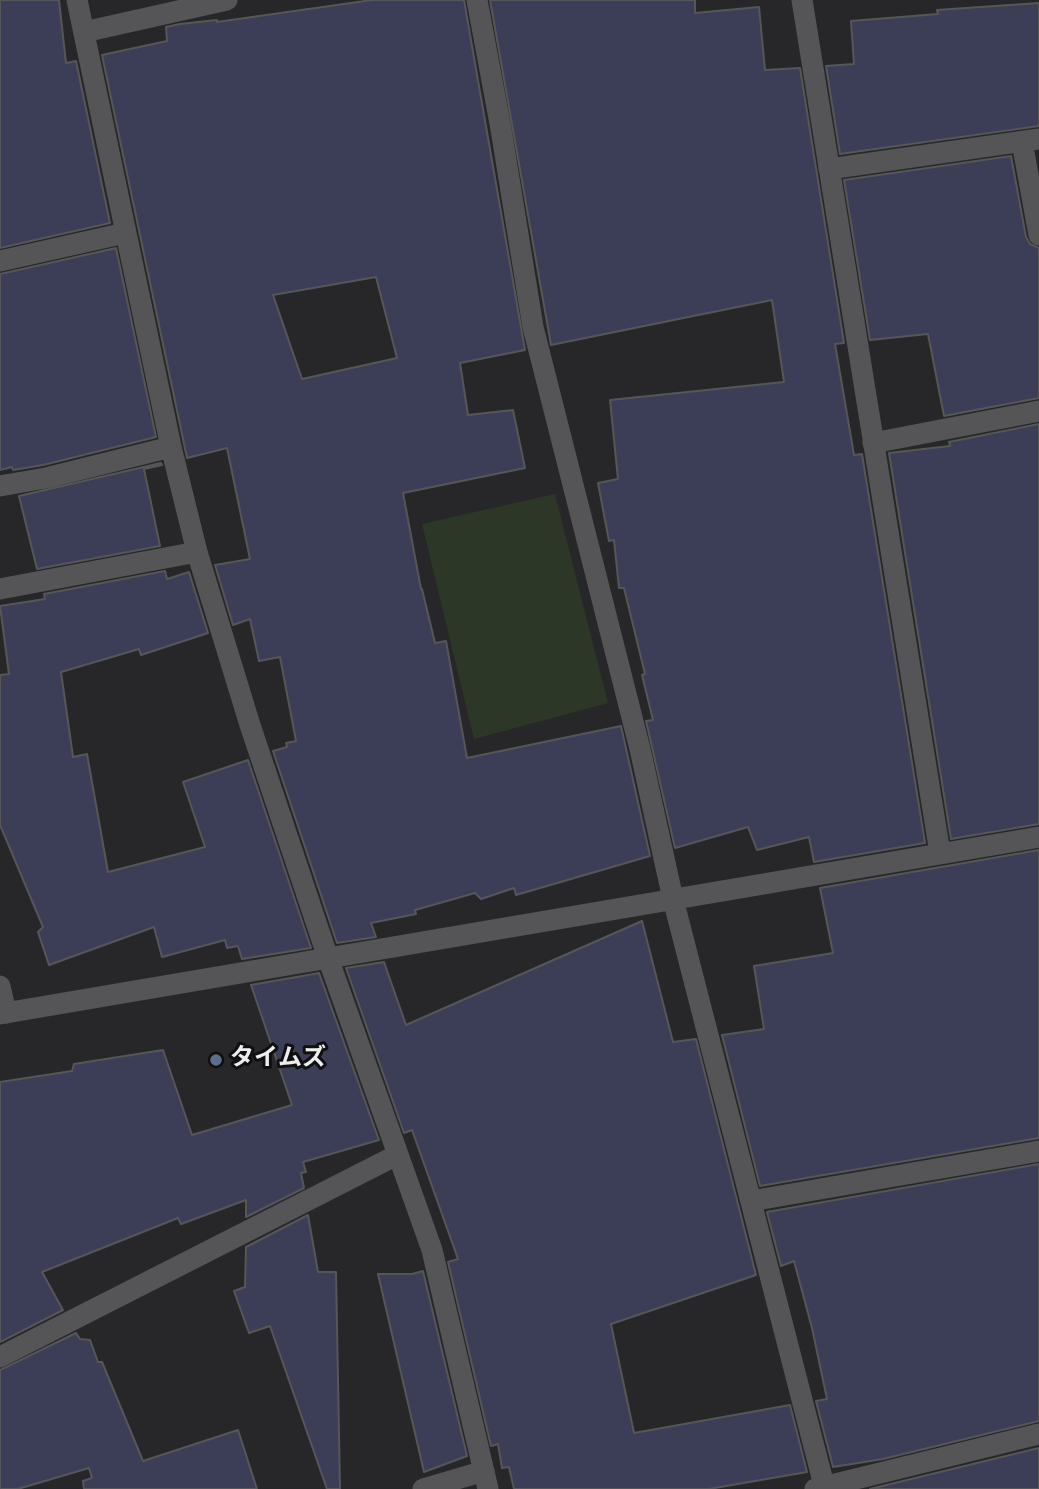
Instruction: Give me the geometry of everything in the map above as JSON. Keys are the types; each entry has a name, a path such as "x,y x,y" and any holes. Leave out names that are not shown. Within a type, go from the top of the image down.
{"street":[{"path":"77,0 171,447 197,552 250,725 328,958 432,1250 486,1480 423,1489"},
{"path":"84,32 227,0"},
{"path":"477,0 533,327 640,749 673,899 821,1488 1039,1434"},
{"path":"802,0 940,853"},
{"path":"829,169 1030,140 1039,235"},
{"path":"0,261 125,233"},
{"path":"873,443 1039,411"},
{"path":"0,486 46,478 171,447"},
{"path":"0,589 197,552"},
{"path":"0,986 3,1014 1039,837"},
{"path":"751,1201 1039,1151"},
{"path":"0,1357 397,1155"}],"green space":[{"path":"555,494 608,703 474,739 422,524"}],"building":[{"path":"0,0 59,0 66,63 76,61 110,223 0,248"},
{"path":"372,0 464,0 525,350 460,363 468,415 513,410 525,468 403,493 421,589 435,643 446,641 467,758 621,726 650,856 516,895 514,888 481,899 475,893 415,910 416,914 371,923 376,937 337,943 273,751 287,747 286,743 296,741 280,657 259,661 250,619 233,625 215,565 250,559 227,448 187,458 102,55 167,41 166,27","holes":["376,277 397,358 302,379 273,295"]},
{"path":"490,0 695,0 695,13 759,7 765,70 800,68 844,343 835,344 854,455 862,454 925,843 814,862 809,837 757,850 748,827 675,848 646,721 653,720 642,675 645,674 624,588 619,588 614,540 609,541 598,483 618,479 610,400 784,382 772,300 551,345"},
{"path":"1039,3 1039,126 840,154 826,66 854,64 851,21 938,14 937,10"},
{"path":"1011,156 1026,237 1030,244 1039,248 1039,398 944,416 928,334 870,340 844,180"},
{"path":"116,248 156,437 43,465 0,470 0,274"},
{"path":"1039,424 1039,824 951,839 889,453 950,446 949,442"},
{"path":"161,463 162,465 144,469 160,546 37,569 19,496"},
{"path":"165,571 167,579 189,572 208,633 141,655 139,649 61,672 73,757 87,754 108,872 205,847 183,782 248,760 311,948 242,959 238,946 227,948 225,940 162,957 154,927 49,965 38,932 43,927 0,825 0,675 9,674 0,606 45,599 44,594"},
{"path":"1039,850 1039,1138 760,1186 722,1035 764,1029 754,966 833,953 820,888"},
{"path":"642,921 673,1042 696,1039 756,1275 611,1324 634,1433 790,1405 807,1472 709,1489 514,1489 509,1467 502,1468 498,1444 491,1446 448,1262 458,1259 412,1130 404,1133 346,968 384,962 406,1025"},
{"path":"319,973 379,1140 303,1162 306,1172 301,1173 304,1188 246,1217 246,1200 181,1224 178,1218 42,1272 63,1310 0,1342 0,1082 72,1071 74,1064 163,1050 192,1135 292,1105 251,985"},
{"path":"1039,1164 1039,1421 883,1459 833,1467 816,1401 827,1399 812,1328 794,1261 781,1266 767,1212"},
{"path":"308,1215 318,1272 336,1272 340,1489 327,1489 270,1326 249,1333 234,1291 245,1287 246,1247"},
{"path":"423,1271 467,1456 424,1472 378,1274 412,1274"},
{"path":"76,1333 80,1339 90,1340 98,1362 102,1362 143,1461 238,1430 257,1489 84,1489 83,1481 92,1478 89,1468 18,1489 0,1489 0,1370"},
{"path":"1039,1448 1039,1489 870,1489"}],"place":[{"name":"タイムズ","path":"216,1060"}]}
